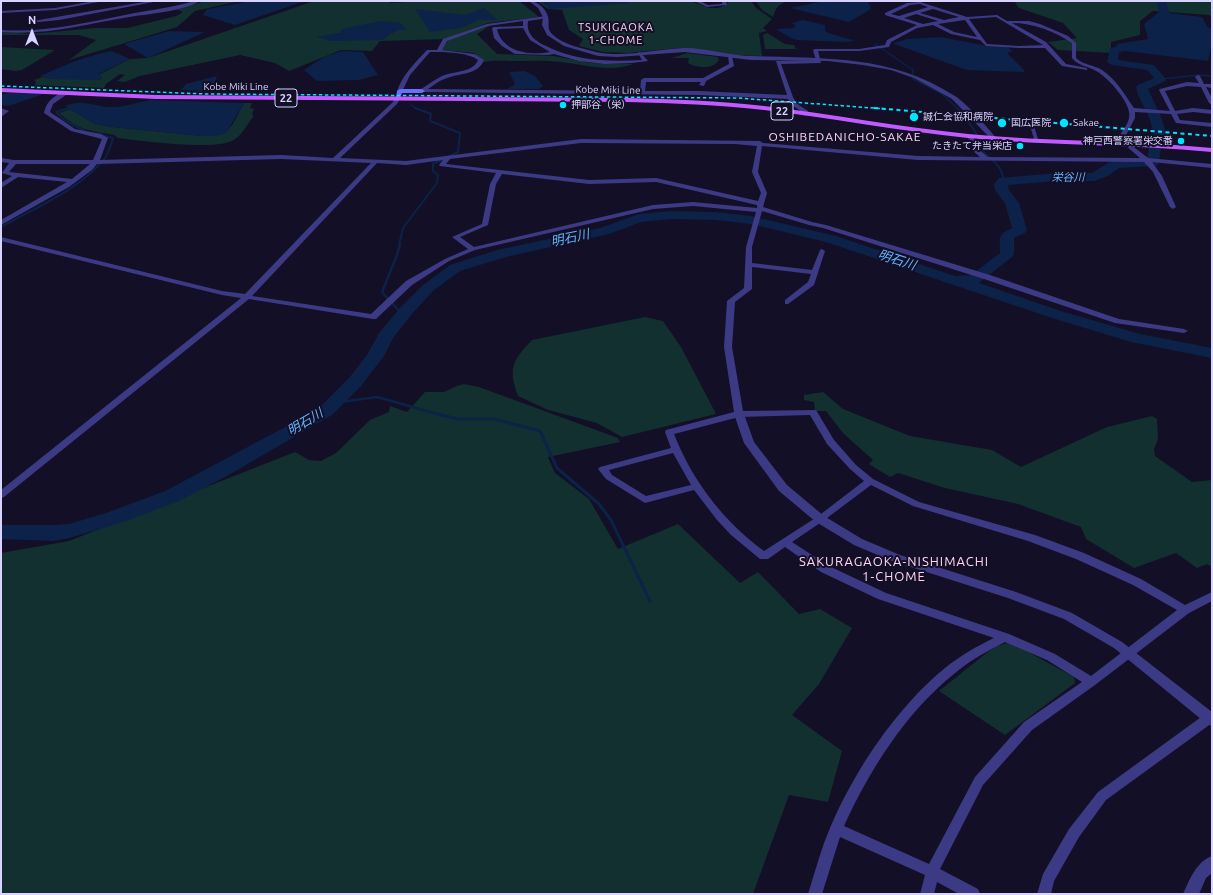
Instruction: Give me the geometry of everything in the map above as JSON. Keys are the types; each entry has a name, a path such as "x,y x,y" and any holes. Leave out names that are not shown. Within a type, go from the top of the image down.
{"main road":[{"name":"Kobe Miki Line","path":"1,90 156,97 399,96 692,102 764,108 970,137 1038,142 1151,145 1212,150"},
{"path":"399,96 422,91"}],"street":[{"path":"1,12 55,9 102,1"},
{"path":"120,1 135,15"},
{"path":"29,22 59,19 156,1"},
{"path":"1,30 12,32 50,30 177,7 198,1"},
{"path":"531,1 540,7 546,17 545,26 550,34 566,45 598,54 685,50 730,56 863,62 916,77 954,98 994,139"},
{"path":"696,1 711,7 725,5 724,1"},
{"path":"923,26 887,14 909,4 920,3 966,18 986,45 1019,47 1047,46"},
{"path":"899,18 933,7"},
{"path":"30,11 29,22 31,31"},
{"path":"914,12 946,22"},
{"path":"805,114 805,111 794,104 790,97 778,62 819,62 815,50 859,50 887,46 888,42 916,27 966,18 997,16 1044,43 1064,65 1082,69 1099,70"},
{"path":"439,51 445,40 491,24 546,17"},
{"path":"526,20 524,27 528,36 537,43 555,52 573,58 597,62 618,63 645,61 640,53"},
{"path":"1006,22 1027,22 1066,37 1074,43 1074,58 1078,62 1099,70 1115,83 1132,110 1132,118 1122,135 1127,144 1152,166 1173,207"},
{"path":"934,24 953,33 982,39"},
{"path":"524,27 494,28 496,37 504,45 516,53 548,54 555,52"},
{"path":"335,160 396,103 403,79 430,51 474,55 481,60 476,67 447,76 422,91"},
{"path":"642,92 644,80 704,80 732,65 730,56"},
{"path":"1198,77 1212,103"},
{"path":"698,92 704,80"},
{"path":"1212,86 1187,84 1162,90 1178,122 1212,125"},
{"path":"422,91 698,92 790,97"},
{"path":"1,223 72,181 86,171 95,162 105,138 71,130 47,113 47,107 52,101 66,92"},
{"path":"1,110 6,111 1,115"},
{"path":"1132,110 1174,113 1193,110 1212,112"},
{"path":"1031,123 1036,139"},
{"path":"970,137 977,143 975,150 988,158"},
{"path":"1,160 14,162 95,162 281,158 406,163 581,141 760,143 891,156 1157,160 1212,166"},
{"path":"760,143 755,172 764,193 749,247 748,289 731,301 728,347 739,414 749,443 783,488 820,518 858,542 896,558 1012,595 1068,616 1118,645 1211,718 1102,796 1074,833 1048,879 1044,894"},
{"path":"448,158 442,165 589,182 656,180 760,208 811,224 824,226 987,277 1118,321 1184,331"},
{"path":"14,162 5,173 72,181"},
{"path":"1,495 247,297 375,162"},
{"path":"473,249 455,237 485,225 494,184 500,172"},
{"path":"1,186 16,175"},
{"path":"1,239 222,293 373,317 409,282 448,260 473,249 653,207 693,204 760,208"},
{"path":"788,302 811,283 822,251"},
{"path":"749,265 814,272"},
{"path":"870,481 820,518 764,556 752,549 710,506 675,450 669,432 739,414 813,412 830,442 853,467 870,481 916,504 1031,538 1080,556 1137,582 1185,610"},
{"path":"675,450 603,469 609,477 645,500 697,486"},
{"path":"784,542 825,569 882,596 1005,637 1051,657 1091,682"},
{"path":"927,894 932,872 979,781 1028,726 1129,654 1185,610 1212,596"},
{"path":"815,894 837,829 854,791 902,719 944,675 977,651 1005,637"},
{"path":"837,829 932,872 973,894"},
{"path":"1191,894 1201,873 1212,863"}],"green space":[{"path":"206,1 240,1 195,11 177,27 69,60 96,40 79,35 1,35 1,32 31,34 95,28 127,28 176,16 183,12 176,9"},
{"path":"314,1 389,1 390,3 426,1 519,1 539,17 488,23 445,39 380,41 372,51 341,50 289,71 275,63 240,55 140,76 125,82 117,81 125,75 120,74 106,84 104,88 34,85 36,82 34,80 43,77 51,79 98,75 130,59 148,58","holes":["415,10 497,20 477,20 460,28","400,23 406,30 397,30 381,40 318,37"]},
{"path":"537,1 691,1 710,8 719,8 728,3 727,1 751,1 756,8 772,19 763,28 767,31 759,33 762,56 734,55 678,48 628,53 603,52 579,46 583,39 569,30 562,10 548,9"},
{"path":"756,1 790,1 778,6 773,17 762,10"},
{"path":"1014,1 1212,1 1212,18 1209,15 1153,11 1140,21 1140,35 1111,42 1111,53 1058,50 1048,42 1077,38 1063,23 1019,8"},
{"path":"491,25 477,34 497,54 554,56 591,63 633,64 625,67 606,68 548,61 488,61 480,63 474,53 441,50 448,40"},
{"path":"767,33 785,44 794,45 796,49 765,49 763,35"},
{"path":"1,47 55,50 22,70 15,71 1,69"},
{"path":"687,53 718,57 719,60 709,67 700,67 688,63 689,58 672,58"},
{"path":"244,103 252,103 250,108 254,109 252,115 254,116 242,132 234,140 211,145 178,144 118,138 114,135 85,129 72,123 59,113 70,109 95,124 113,127 212,136 225,132 233,124"},
{"path":"645,317 663,321 681,347 716,414 622,437 597,423 548,410 518,396 513,378 514,365 520,354 532,340"},
{"path":"464,384 479,387 618,438 620,442 548,457 555,473 589,499 618,549 678,524 740,583 758,572 799,614 820,609 852,628 819,684 792,715 842,751 828,802 789,795 753,894 1,894 1,553 69,541 295,452 309,460 321,461 336,453 370,420 389,412 390,406 407,412 425,392 444,392"},
{"path":"823,392 843,409 910,436 992,450 1021,467 1107,427 1152,416 1157,419 1158,439 1154,449 1155,456 1192,482 1212,480 1212,567 1207,564 1197,568 1176,553 1134,568 1086,539 1081,527 1018,504 945,488 898,473 890,477 869,464 873,460 843,433 826,411 815,411 814,402 804,400 804,395"},
{"path":"1010,642 1074,677 1075,683 1005,735 939,691 994,647"}],"water":[{"path":"251,1 305,1 235,25 203,15 207,9"},
{"path":"541,1 627,1 630,3 550,9"},
{"path":"824,1 868,1 871,9 849,22 790,8"},
{"path":"484,8 498,20 477,20 460,28 430,32 415,9 465,15"},
{"path":"1159,12 1202,17 1207,26 1212,30 1212,42 1208,61 1117,50 1117,44 1148,39 1144,24"},
{"path":"803,20 825,25 825,31 828,33 856,41 844,42 797,40 776,29 794,28 796,26 792,23"},
{"path":"381,21 400,23 407,30 397,30 381,40 331,41 317,37 340,33 342,29"},
{"path":"169,31 205,32 148,58 124,44"},
{"path":"941,37 987,46 1007,47 1013,51 1007,53 1025,71 967,70 894,44 907,39"},
{"path":"112,51 130,59 98,74 103,78 100,80 51,79 40,76 84,58"},
{"path":"342,51 363,52 378,75 358,80 317,81 304,70 324,57"},
{"path":"524,71 535,76 543,86 539,89 507,89 515,84 509,72"},
{"path":"217,76 212,91 181,90 186,84"},
{"path":"8,93 47,93 8,106 1,105 1,95"},
{"path":"150,100 244,103 226,133 211,136 95,124 65,106 84,103 106,107 118,107"}],"waterway":[{"name":"栄谷川","path":"960,279 974,280 1007,254 1007,236 1020,230 1012,203 1002,190 1001,184 1004,181 1057,177 1094,177 1116,164 1153,162 1155,148 1163,142 1155,117 1144,95 1142,87 1161,79 1150,67 1112,62 1114,50 1153,42 1165,14 1161,1"},
{"path":"875,44 913,70 913,79 941,93 958,109"},
{"path":"1161,79 1199,75 1212,76"},
{"path":"411,105 416,108"},
{"path":"66,109 69,108 56,112 64,120 85,131"},
{"path":"416,108 431,114 430,121 460,133 458,152 449,156"},
{"path":"957,108 962,112 983,144 981,150 999,167 1004,181"},
{"path":"1,227 57,197 95,169 105,158 113,138 98,134"},
{"path":"399,245 403,228 437,183 438,175 433,171 433,164 444,159"},
{"name":"明石川","path":"1,532 54,533 69,531 113,518 172,496 220,471 326,411 355,382 375,356 385,337 405,312 428,288 455,268 502,253 604,231 639,218 671,215 716,216 751,220 831,239 1055,314 1137,338 1212,353"},
{"path":"400,244 382,292 403,315"},
{"path":"334,403 377,397 441,415"},
{"path":"438,414 457,419 494,419 540,431 557,468 599,504 611,520 650,601"}],"railway":[{"path":"1,86 206,94 738,98 886,109"},
{"path":"874,108 1212,136"}],"place":[{"name":"押部谷（栄）","path":"563,105"},
{"name":"誠仁会協和病院","path":"914,117"},
{"name":"国広医院","path":"1002,123"},
{"name":"Sakae","path":"1064,123"},
{"name":"神戸西警察署栄交番","path":"1181,141"},
{"name":"たきたて弁当栄店","path":"1020,146"}],"district":[{"name":"TSUKIGAOKA 1-CHOME","path":"616,33"},
{"name":"OSHIBEDANICHO-SAKAE","path":"845,137"},
{"name":"SAKURAGAOKA-NISHIMACHI 1-CHOME","path":"894,570"}]}
